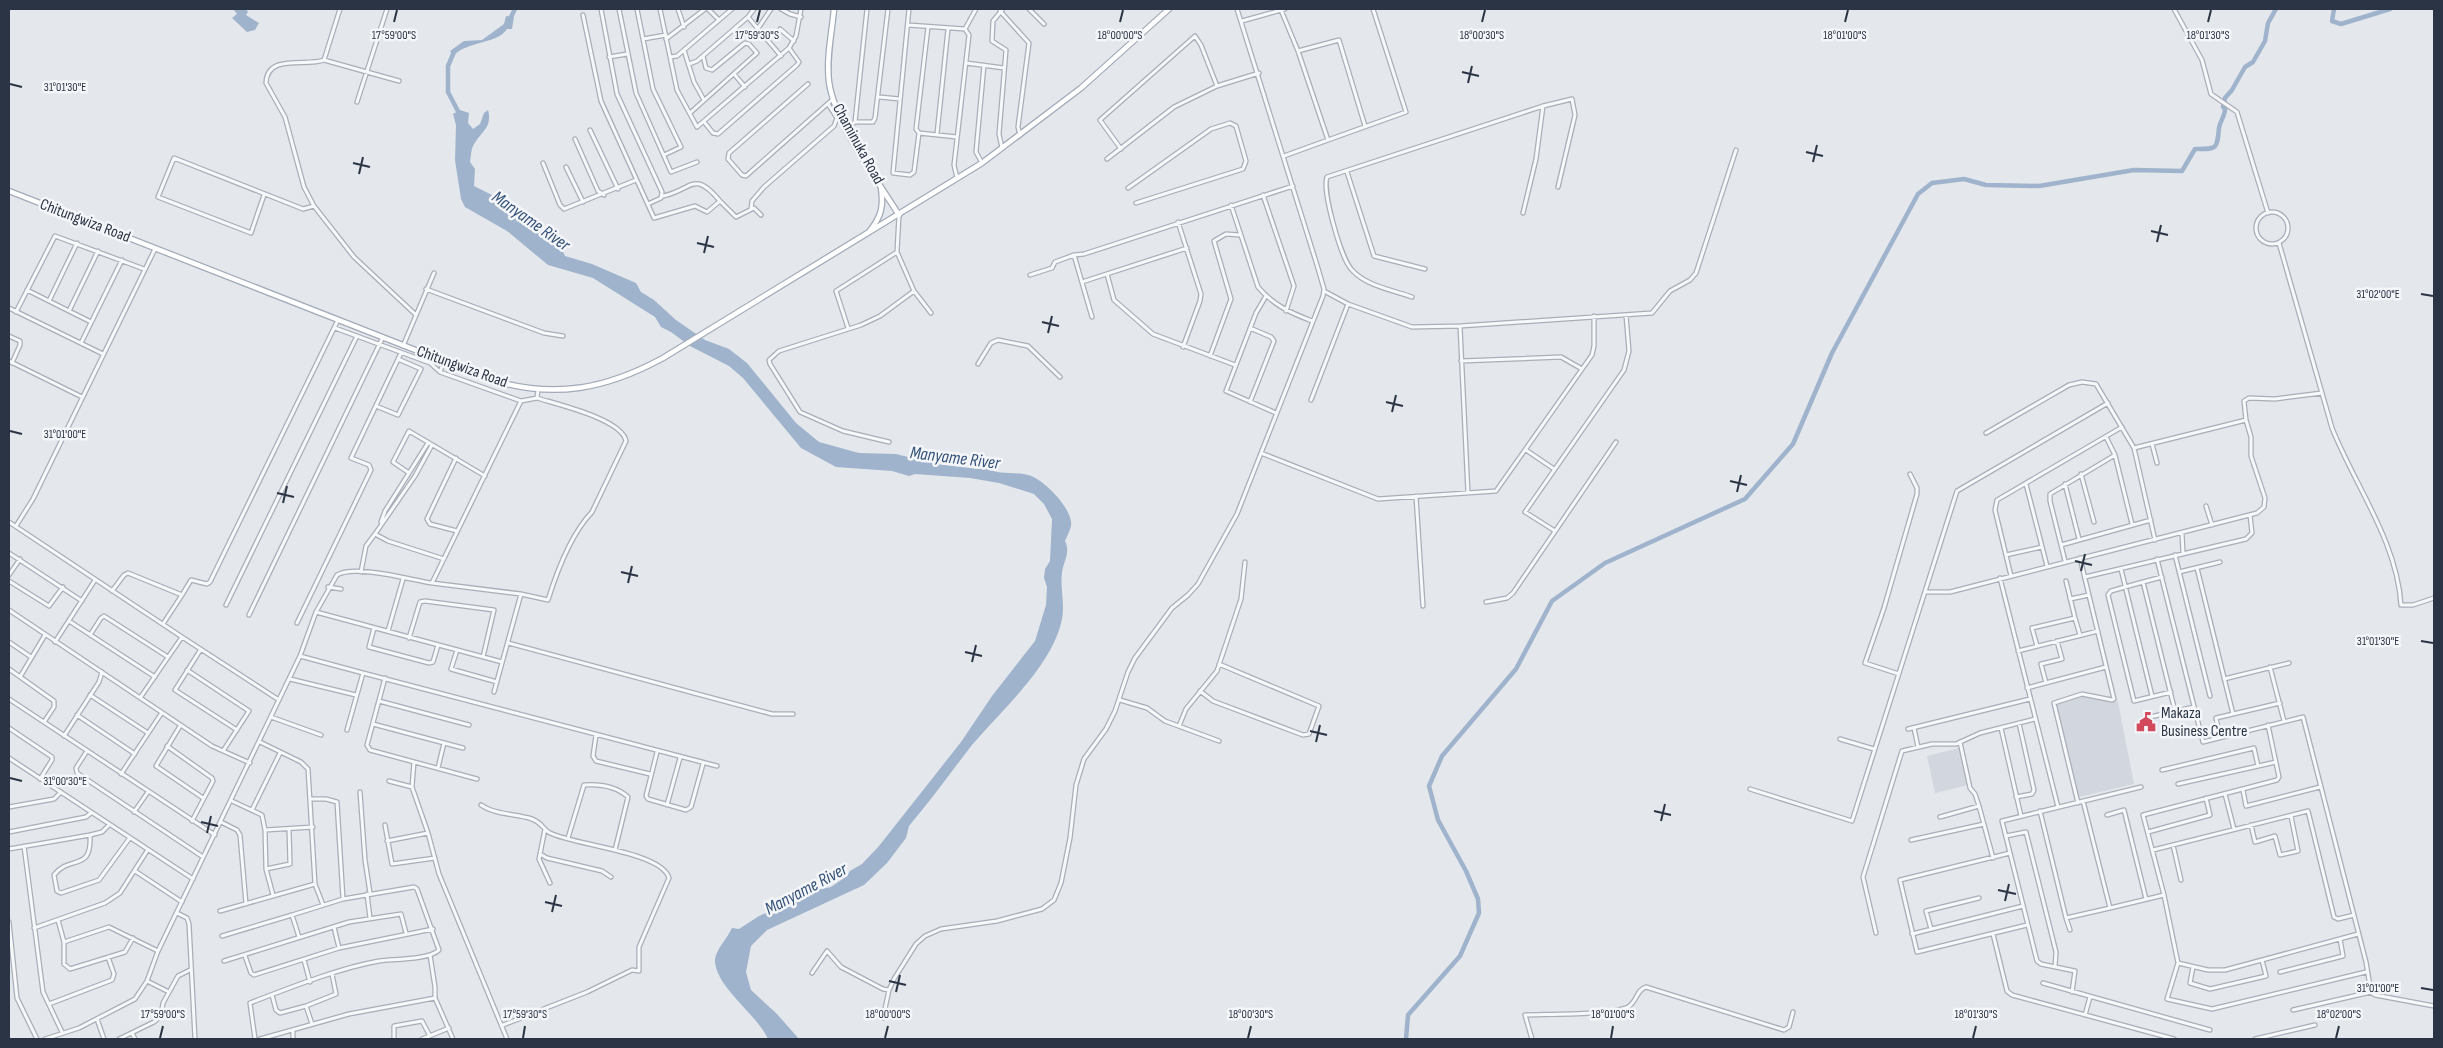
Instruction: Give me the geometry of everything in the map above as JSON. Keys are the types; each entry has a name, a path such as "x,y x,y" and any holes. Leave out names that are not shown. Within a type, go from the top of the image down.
{"main road":[{"name":"Chaminuka Road","path":"834,9 829,70 833,99 847,128 899,215"},
{"name":"Chitungwiza Road","path":"9,191 403,346 510,385 538,390 582,388 612,381 646,367 867,235 982,163 1081,88 1169,9"},
{"path":"867,235 878,220 882,209 880,185"}],"street":[{"path":"324,60 340,9"},
{"path":"356,102 387,9"},
{"path":"601,9 617,94 663,196"},
{"path":"619,9 636,93 671,172 697,162"},
{"path":"637,9 653,89 681,147 664,155"},
{"path":"660,9 677,90 698,127 705,123 789,48 794,41 802,9"},
{"path":"678,9 684,27"},
{"path":"666,39 707,9 719,20"},
{"path":"670,57 677,56 732,9"},
{"path":"689,64 697,62 748,17 754,9"},
{"path":"758,30 772,9"},
{"path":"781,9 801,17"},
{"path":"855,122 867,9"},
{"path":"847,128 855,122 873,122 879,97 888,9"},
{"path":"909,9 893,173 910,175 914,172 919,133 916,130 928,27"},
{"path":"965,29 976,9"},
{"path":"1029,9 1044,24"},
{"path":"884,1018 889,990 916,944 932,932 997,921 1042,908 1052,903 1058,893 1063,874 1079,771 1084,759 1106,729 1120,700 1128,672 1143,647 1172,608 1198,584 1218,552 1237,514 1324,291 1259,73 1237,9"},
{"path":"1242,21 1283,9 1328,140"},
{"path":"1284,156 1406,112 1373,9"},
{"path":"2174,9 2202,60 2211,94 2237,112 2268,213"},
{"path":"1002,148 999,134 1006,50 992,42 993,21 1001,10 1029,43 1018,127 1020,136"},
{"path":"583,15 601,101 636,180 656,219 695,206 707,212 720,201"},
{"path":"748,17 781,56"},
{"path":"908,25 965,29"},
{"path":"780,29 794,41"},
{"path":"936,134 948,29"},
{"path":"957,179 954,165 969,35 965,29"},
{"path":"643,39 666,35"},
{"path":"1121,150 1100,120 1195,36 1201,44 1217,86"},
{"path":"1298,51 1339,40 1365,126"},
{"path":"690,113 757,55 749,44 743,44 712,70 706,68 703,56"},
{"path":"705,123 714,133 718,134 797,65 798,59 789,48"},
{"path":"684,50 694,82 704,100"},
{"path":"609,57 627,54"},
{"path":"399,81 324,60 315,63 292,61 280,64 270,70 266,78 269,91 285,117 304,187 314,206 354,257 415,314"},
{"path":"966,63 1004,68"},
{"path":"982,163 976,152 984,65"},
{"path":"1107,159 1174,107 1217,86 1259,73"},
{"path":"734,74 745,87"},
{"path":"808,84 728,153 728,159 742,175 746,176 833,99"},
{"path":"879,97 900,99"},
{"path":"1412,297 1365,280 1351,270 1344,257 1325,183 1328,176 1347,172 1544,106 1572,99 1575,115 1558,187"},
{"path":"751,208 752,201 764,187 834,126 836,118 828,104"},
{"path":"1523,213 1536,159 1544,106"},
{"path":"1128,188 1211,129 1230,123 1236,126 1246,161 1243,169 1136,203"},
{"path":"590,130 618,189"},
{"path":"919,133 957,137"},
{"path":"575,139 598,191 604,195"},
{"path":"1324,291 1348,304 1407,326 1460,326 1652,312 1670,290 1690,280 1696,273 1736,150"},
{"path":"264,195 251,234 158,197 174,158 303,209 314,206"},
{"path":"544,163 562,208 604,195 636,180"},
{"path":"566,167 583,202"},
{"path":"1347,172 1374,256 1425,269"},
{"path":"648,204 694,184 701,184 708,187 736,217 751,208 757,210 761,215"},
{"path":"1030,275 1052,268 1055,262 1074,255 1084,254 1293,186"},
{"path":"1263,195 1294,286 1286,311"},
{"path":"1231,205 1254,280 1266,296 1286,311 1312,320"},
{"path":"2268,213 2275,213 2286,221 2287,235 2279,243 2265,243 2259,238 2256,231 2257,223 2261,217 2268,213"},
{"path":"899,215 897,252 914,291 931,313"},
{"path":"1178,222 1201,298 1183,347"},
{"path":"1210,356 1231,300 1214,241 1226,234 1240,235"},
{"path":"16,312 54,236 62,237 144,269"},
{"path":"49,301 78,243"},
{"path":"2279,243 2322,393 2343,456 2385,539 2400,585 2401,605 2413,605 2434,598"},
{"path":"1082,282 1187,248"},
{"path":"16,526 33,499 155,249"},
{"path":"69,311 98,251"},
{"path":"848,328 836,291 897,252"},
{"path":"1074,255 1092,317"},
{"path":"81,343 122,260"},
{"path":"403,346 434,273"},
{"path":"1107,274 1114,300 1153,334 1183,347 1235,365"},
{"path":"426,289 544,333 563,336"},
{"path":"27,290 91,322"},
{"path":"889,442 843,431 800,412 770,364 770,357 775,352 880,316 914,291"},
{"path":"1266,296 1250,328 1226,391 1276,413"},
{"path":"1311,400 1348,304"},
{"path":"9,308 103,354"},
{"path":"1555,531 1525,512 1624,370 1629,351 1626,315"},
{"path":"1261,453 1378,499 1493,492 1499,488 1526,450 1594,349 1594,316"},
{"path":"163,624 191,580 207,584 210,582 338,320"},
{"path":"1460,326 1468,493"},
{"path":"45,1039 77,1028 135,999 147,981 158,951 290,678 316,612 328,587 342,572 361,572 521,594 548,600 554,580 583,521 592,512 626,441 623,433 604,421 537,398 521,401 440,372 430,364 356,338 335,328"},
{"path":"1250,328 1271,337 1274,342 1250,402"},
{"path":"9,336 20,341 20,346 10,362 82,397"},
{"path":"226,605 356,338"},
{"path":"249,615 383,338"},
{"path":"978,364 992,343 1000,340 1032,348 1060,377"},
{"path":"297,623 371,470 369,465 351,458 401,353"},
{"path":"1461,361 1561,356 1582,369"},
{"path":"376,406 398,415 421,369 398,359"},
{"path":"440,372 444,361"},
{"path":"1986,433 2073,383 2096,384 2134,448 2155,540"},
{"path":"537,398 538,390"},
{"path":"1926,592 1950,592 2065,561 2182,534 2260,512 2265,502 2251,456 2252,437 2246,420 2244,401 2249,398 2275,399 2322,393"},
{"path":"432,582 521,401"},
{"path":"1750,789 1852,821 1926,592 1955,494 1959,489 2108,403"},
{"path":"2134,448 2246,420"},
{"path":"2011,576 1995,504 2000,497 2026,484 2122,427"},
{"path":"409,473 393,462 409,431 485,476"},
{"path":"2106,437 2115,455 2132,524"},
{"path":"1486,602 1507,598 1513,594 1616,442"},
{"path":"381,525 385,511 430,444"},
{"path":"361,572 366,546 414,476 430,444"},
{"path":"2152,444 2157,463"},
{"path":"1526,450 1554,469"},
{"path":"2065,561 2050,497 2053,491 2115,455"},
{"path":"456,458 427,519 430,524 457,531"},
{"path":"1899,674 1864,663 1884,608 1917,494 1917,488 1910,474"},
{"path":"2081,474 2094,522"},
{"path":"2026,484 2047,566"},
{"path":"2065,484 2079,539"},
{"path":"1416,496 1423,606"},
{"path":"2206,506 2212,525"},
{"path":"2085,577 2248,537 2252,533 2250,515"},
{"path":"2061,545 2151,520"},
{"path":"9,522 279,700"},
{"path":"374,534 388,541 444,559"},
{"path":"2182,534 2183,553"},
{"path":"2006,555 2042,547"},
{"path":"9,553 82,601"},
{"path":"2175,555 2210,696"},
{"path":"2078,803 2054,703 2082,694 2114,700 2080,558"},
{"path":"9,575 20,559"},
{"path":"2157,559 2203,742 2302,717 2366,962 2366,972 2371,992 2375,995 2434,1006"},
{"path":"1179,726 1186,710 1217,671 1241,599 1245,562"},
{"path":"2179,572 2220,562"},
{"path":"2197,568 2233,714"},
{"path":"2121,569 2152,696"},
{"path":"112,591 128,573 182,595"},
{"path":"2162,577 2111,591 2108,596 2134,701 2171,692"},
{"path":"388,631 403,578"},
{"path":"2000,578 2058,807"},
{"path":"55,642 95,580"},
{"path":"9,581 49,606 62,587"},
{"path":"2066,581 2080,635"},
{"path":"2143,582 2175,711"},
{"path":"328,587 341,589"},
{"path":"494,692 521,594"},
{"path":"2070,600 2089,595"},
{"path":"409,638 420,602 425,600 494,610 483,657"},
{"path":"9,610 161,714 223,751 250,763"},
{"path":"316,612 502,662"},
{"path":"90,634 104,616 168,657"},
{"path":"2036,646 2032,628 2075,618"},
{"path":"69,621 155,677"},
{"path":"374,627 369,647 429,663 433,662 438,645"},
{"path":"2018,651 2098,631"},
{"path":"20,676 45,635"},
{"path":"140,698 182,637"},
{"path":"2046,683 2041,664 2062,659 2057,641"},
{"path":"9,642 31,657"},
{"path":"508,643 772,714 793,714"},
{"path":"201,649 176,686 177,692 237,730"},
{"path":"457,650 451,669 497,682"},
{"path":"300,656 657,752 717,766"},
{"path":"2224,679 2289,663"},
{"path":"1200,691 1213,700 1303,735 1309,734 1319,706 1219,664"},
{"path":"2027,688 2106,667"},
{"path":"2270,667 2284,721"},
{"path":"9,669 54,701 54,706 44,722"},
{"path":"187,670 248,709 248,713 223,751"},
{"path":"64,736 99,682 102,672"},
{"path":"347,730 363,673"},
{"path":"290,678 356,696"},
{"path":"386,678 367,745 370,750 477,779"},
{"path":"90,696 148,733"},
{"path":"9,699 215,835"},
{"path":"1908,729 2030,699"},
{"path":"1120,700 1147,708 1156,716 1219,741"},
{"path":"379,701 469,725"},
{"path":"2220,737 2216,718 2280,703"},
{"path":"2150,717 2194,707"},
{"path":"121,774 161,714"},
{"path":"77,715 135,754"},
{"path":"271,717 321,734"},
{"path":"1876,933 1863,877 1902,751 1960,742 1980,733 2035,719"},
{"path":"2016,797 2032,794 2034,790 2019,723"},
{"path":"372,724 463,748"},
{"path":"2268,725 2279,777 2277,780 2143,815 2164,895 2178,963 2167,999 2212,1009 2366,972"},
{"path":"180,726 156,763 157,767 204,798"},
{"path":"9,728 52,757 40,779"},
{"path":"1914,728 1918,747"},
{"path":"2001,728 2021,816"},
{"path":"596,735 593,756 596,761 650,774"},
{"path":"1840,739 1874,749"},
{"path":"260,742 307,766 313,827 315,884 323,905"},
{"path":"1960,742 1970,788 1975,794 1979,806 1993,858"},
{"path":"438,768 444,744"},
{"path":"167,746 212,778 213,781 192,821"},
{"path":"2162,770 2254,748 2258,766"},
{"path":"87,751 76,768 77,773 204,857"},
{"path":"657,752 646,796 648,799 686,810 691,807 703,764"},
{"path":"252,810 280,753"},
{"path":"9,758 147,851 193,879"},
{"path":"667,805 680,758"},
{"path":"414,762 412,787 428,833 439,874 507,1039"},
{"path":"2178,784 2276,762"},
{"path":"389,782 412,787"},
{"path":"568,838 584,785 606,786 622,791 628,797 615,850"},
{"path":"2072,992 2075,971 2038,963 2022,906 2002,821 2141,787"},
{"path":"2243,790 2246,806 2320,788"},
{"path":"134,812 148,792"},
{"path":"360,792 370,918"},
{"path":"9,807 54,799 60,793"},
{"path":"2225,794 2234,829"},
{"path":"2148,832 2210,815 2206,798"},
{"path":"310,799 326,799 337,802 343,899"},
{"path":"232,801 264,818 266,869 273,895"},
{"path":"2083,801 2110,908"},
{"path":"482,805 539,822 550,833 615,850 659,865 667,872 669,878 638,947 638,971 632,970 587,992 503,1026"},
{"path":"1940,816 1979,806"},
{"path":"2106,815 2124,810 2146,899"},
{"path":"2040,811 2070,930"},
{"path":"2153,850 2308,811 2334,917 2338,919 2354,915"},
{"path":"9,832 86,817 91,813"},
{"path":"2251,825 2255,842 2275,836 2280,855 2298,851 2290,816"},
{"path":"221,822 237,830 240,835 246,904"},
{"path":"1911,840 1984,824"},
{"path":"9,849 90,835 102,832 109,825"},
{"path":"385,826 390,861 394,865 435,858"},
{"path":"265,830 313,827"},
{"path":"545,829 540,860 550,883"},
{"path":"266,869 290,864 289,830"},
{"path":"2006,836 2026,832 2056,952 2055,967"},
{"path":"387,841 428,833"},
{"path":"90,835 91,847 87,857 83,861 60,867 54,875 57,890 61,893 99,880 129,839"},
{"path":"2173,845 2181,880"},
{"path":"24,846 43,992 62,1032"},
{"path":"34,928 108,901 121,892 147,851"},
{"path":"2010,853 1900,880 1912,934 1917,952 2027,925"},
{"path":"540,854 547,858 602,871 611,876"},
{"path":"135,871 182,902"},
{"path":"220,912 315,884"},
{"path":"222,936 343,899 369,893 416,888 433,929 439,950 430,955 379,961 332,974 250,1003 255,1039"},
{"path":"2066,918 2164,895"},
{"path":"1931,928 1926,911 1979,898"},
{"path":"1912,934 2022,906"},
{"path":"177,913 187,918 189,924 195,1039"},
{"path":"224,961 245,956 299,937 370,918 401,914 406,933"},
{"path":"292,915 299,937"},
{"path":"58,920 64,942 64,964 70,969 126,951 133,938"},
{"path":"9,922 17,998 36,1039"},
{"path":"64,942 107,927 158,951"},
{"path":"334,927 339,948"},
{"path":"245,956 251,973 254,975 339,948 433,929"},
{"path":"1993,934 2010,994 2174,1039"},
{"path":"2178,963 2221,971 2358,934"},
{"path":"2280,972 2343,956 2340,939"},
{"path":"812,973 827,952 841,967 882,989 889,990"},
{"path":"430,955 435,998 453,1039"},
{"path":"48,1004 112,980 114,974 108,957"},
{"path":"304,960 310,982"},
{"path":"2193,967 2190,983 2210,989 2266,976 2262,960"},
{"path":"119,1039 161,1016 168,992 178,976 190,970"},
{"path":"272,995 276,1010 280,1013 306,1006 336,994 332,974"},
{"path":"147,981 168,992"},
{"path":"2043,983 2210,1030"},
{"path":"1532,1039 1525,1015 1622,1008 1630,1006 1640,990 1646,987 1784,1030 1789,1027 1793,1012"},
{"path":"2292,1010 2371,992"},
{"path":"2085,1015 2090,997"},
{"path":"260,1039 349,1014 435,998"},
{"path":"306,1006 312,1024"},
{"path":"97,1019 104,1039"},
{"path":"394,1039 394,1026 422,1022 430,1036"},
{"path":"2255,1039 2315,1025"},
{"path":"422,1039 449,1028"},
{"path":"293,1030 294,1039"},
{"path":"132,1033 135,1039"}],"shaded area":[{"path":"2084,695 2118,702 2134,784 2079,797 2055,703"},
{"path":"1963,747 1972,784 1935,793 1927,756"}],"water":[{"path":"233,9 246,9 248,12 246,15 259,23 255,30 247,32 232,18 237,14"},
{"path":"506,16 514,17 512,29 507,29 497,37 467,47 453,56 450,51 464,41 482,40 504,24"},
{"path":"460,110 469,113 468,123 473,129 480,124 484,113 488,110 489,121 487,126 476,141 471,152 470,162 475,169 474,186 508,203 516,214 558,241 565,256 592,264 636,283 641,292 654,300 676,320 705,340 729,349 747,363 796,423 819,442 859,453 896,454 936,464 978,469 984,467 1000,472 1028,475 1049,488 1063,504 1071,519 1071,528 1065,541 1067,553 1062,573 1062,619 1057,636 1037,670 972,745 909,826 906,838 887,863 864,885 767,930 751,946 746,972 751,990 777,1014 799,1039 768,1039 763,1029 728,990 721,979 715,959 718,952 732,928 739,929 759,916 808,895 815,890 831,887 847,876 850,871 862,864 879,846 961,742 992,696 1035,641 1046,605 1047,587 1044,578 1045,569 1050,561 1052,519 1044,504 1034,494 999,483 970,478 915,474 909,476 892,471 836,467 801,448 743,378 729,366 690,346 661,327 655,317 593,278 548,265 507,231 465,207 461,199 455,160 456,125 453,114"}],"waterway":[{"name":"Manyame River","path":"509,21 515,9"},
{"path":"1406,1039 1408,1015 1460,956 1479,913 1478,899 1466,871 1438,820 1429,786 1442,756 1516,669 1552,601 1605,563 1745,499 1793,444 1832,353 1918,194 1932,183 1964,179 1986,185 2039,186 2134,170 2182,171 2195,149 2212,148 2218,141 2220,125 2225,112 2223,107 2225,98 2232,90 2245,67 2253,62 2265,41 2268,23 2276,9"},
{"path":"2334,9 2332,21 2341,24 2390,9"},
{"name":"Manyame River","path":"454,52 448,66 448,92 461,117"}],"place":[{"name":"Makaza Business Centre","path":"2146,722"}]}
